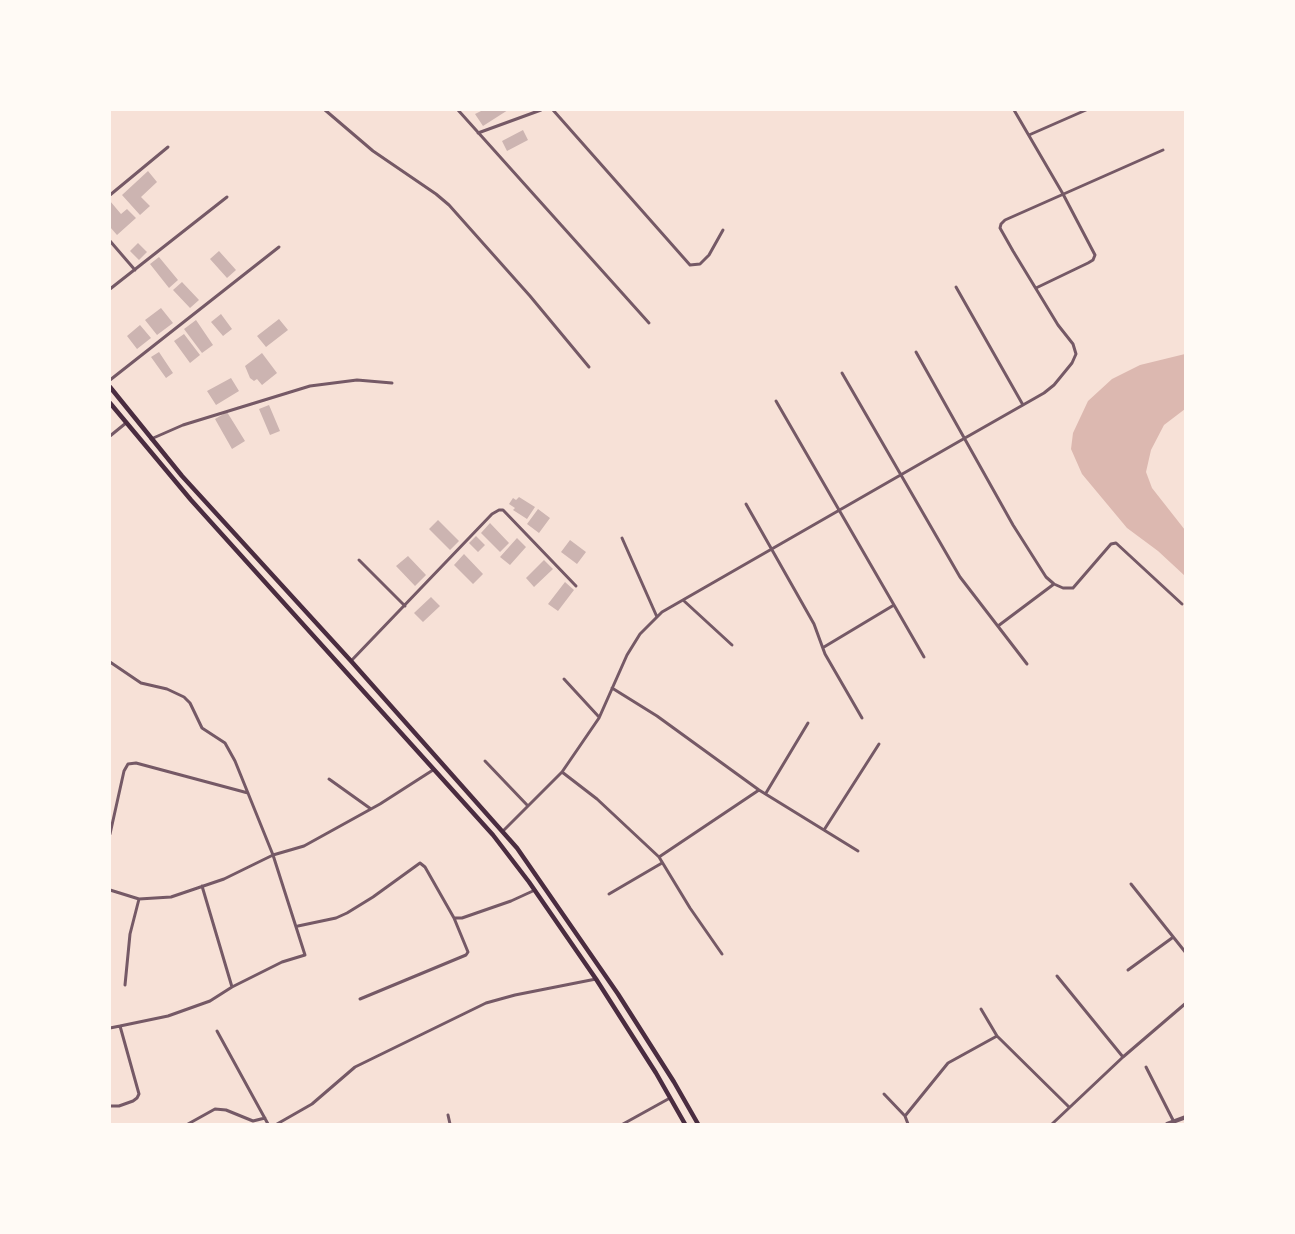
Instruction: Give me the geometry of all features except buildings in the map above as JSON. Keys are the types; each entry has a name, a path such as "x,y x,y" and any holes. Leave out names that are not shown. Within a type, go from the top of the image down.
{"main road":[{"path":"110,387 182,476 503,831 618,994 674,1082 698,1125"},
{"path":"110,404 191,500 493,835 535,890 596,980 685,1125"},
{"path":"320,645 329,637"}],"street":[{"path":"325,110 373,151 449,205 589,367"},
{"path":"458,110 648,324"},
{"path":"478,132 541,110"},
{"path":"553,110 690,265 700,264 709,255 723,230"},
{"path":"1014,110 1095,252 1095,258 1036,288"},
{"path":"1029,135 1086,110"},
{"path":"110,195 168,147"},
{"path":"503,831 562,772 599,718 635,641 657,617 1054,385 1072,363 1076,354 1073,344 1058,325 1000,228 1005,220 1163,150"},
{"path":"110,289 227,197"},
{"path":"110,241 135,270"},
{"path":"110,380 279,247"},
{"path":"956,287 1023,405"},
{"path":"916,352 1013,525 1046,577 1063,588 1073,588 1112,544 1116,543 1182,604"},
{"path":"842,373 903,474 960,577 1027,664"},
{"path":"151,439 183,425 310,386 357,380 392,383"},
{"path":"776,401 924,657"},
{"path":"110,436 126,423"},
{"path":"746,504 814,624 825,654 862,718"},
{"path":"351,661 492,514 499,510 503,510 576,586"},
{"path":"622,538 657,617"},
{"path":"359,560 405,606"},
{"path":"998,626 1054,584"},
{"path":"683,600 732,645"},
{"path":"824,647 894,605"},
{"path":"110,662 141,683 167,689 184,697 190,703 202,728 225,742 273,855 305,955 282,962 210,1000 168,1016 110,1028"},
{"path":"564,679 599,718"},
{"path":"612,688 657,716 759,790 858,851"},
{"path":"766,793 808,723"},
{"path":"824,830 879,744"},
{"path":"485,761 528,806"},
{"path":"110,834 124,771 128,764 136,764 248,793"},
{"path":"110,890 139,899 171,897 224,879 273,855 304,846 371,809 434,770"},
{"path":"562,772 597,799 659,857 722,954"},
{"path":"329,779 371,809"},
{"path":"659,857 759,790"},
{"path":"297,927 336,918 347,913 420,863 425,867 454,918 468,952 466,955 360,999"},
{"path":"609,894 662,863"},
{"path":"1131,884 1185,953"},
{"path":"202,886 232,987"},
{"path":"454,918 462,918 535,890"},
{"path":"125,984 130,934 139,899"},
{"path":"1128,970 1173,938"},
{"path":"1057,976 1122,1057"},
{"path":"277,1125 312,1104 355,1066 486,1003 514,995 596,980"},
{"path":"1052,1125 1122,1057 1185,1003"},
{"path":"981,1009 998,1036 1069,1107"},
{"path":"110,1106 133,1101 140,1094 120,1026"},
{"path":"217,1031 268,1125"},
{"path":"905,1116 948,1063 998,1036"},
{"path":"1146,1067 1174,1122"},
{"path":"884,1094 905,1116 908,1125"},
{"path":"623,1125 670,1098"},
{"path":"188,1125 215,1109 226,1110 253,1121 265,1118"},
{"path":"448,1115 450,1125"},
{"path":"1167,1125 1185,1118"}],"shaded area":[{"path":"1185,354 1185,409 1164,425 1151,450 1146,472 1152,488 1185,530 1185,576 1158,551 1127,528 1082,474 1071,449 1073,433 1088,401 1112,379 1140,365"}]}
